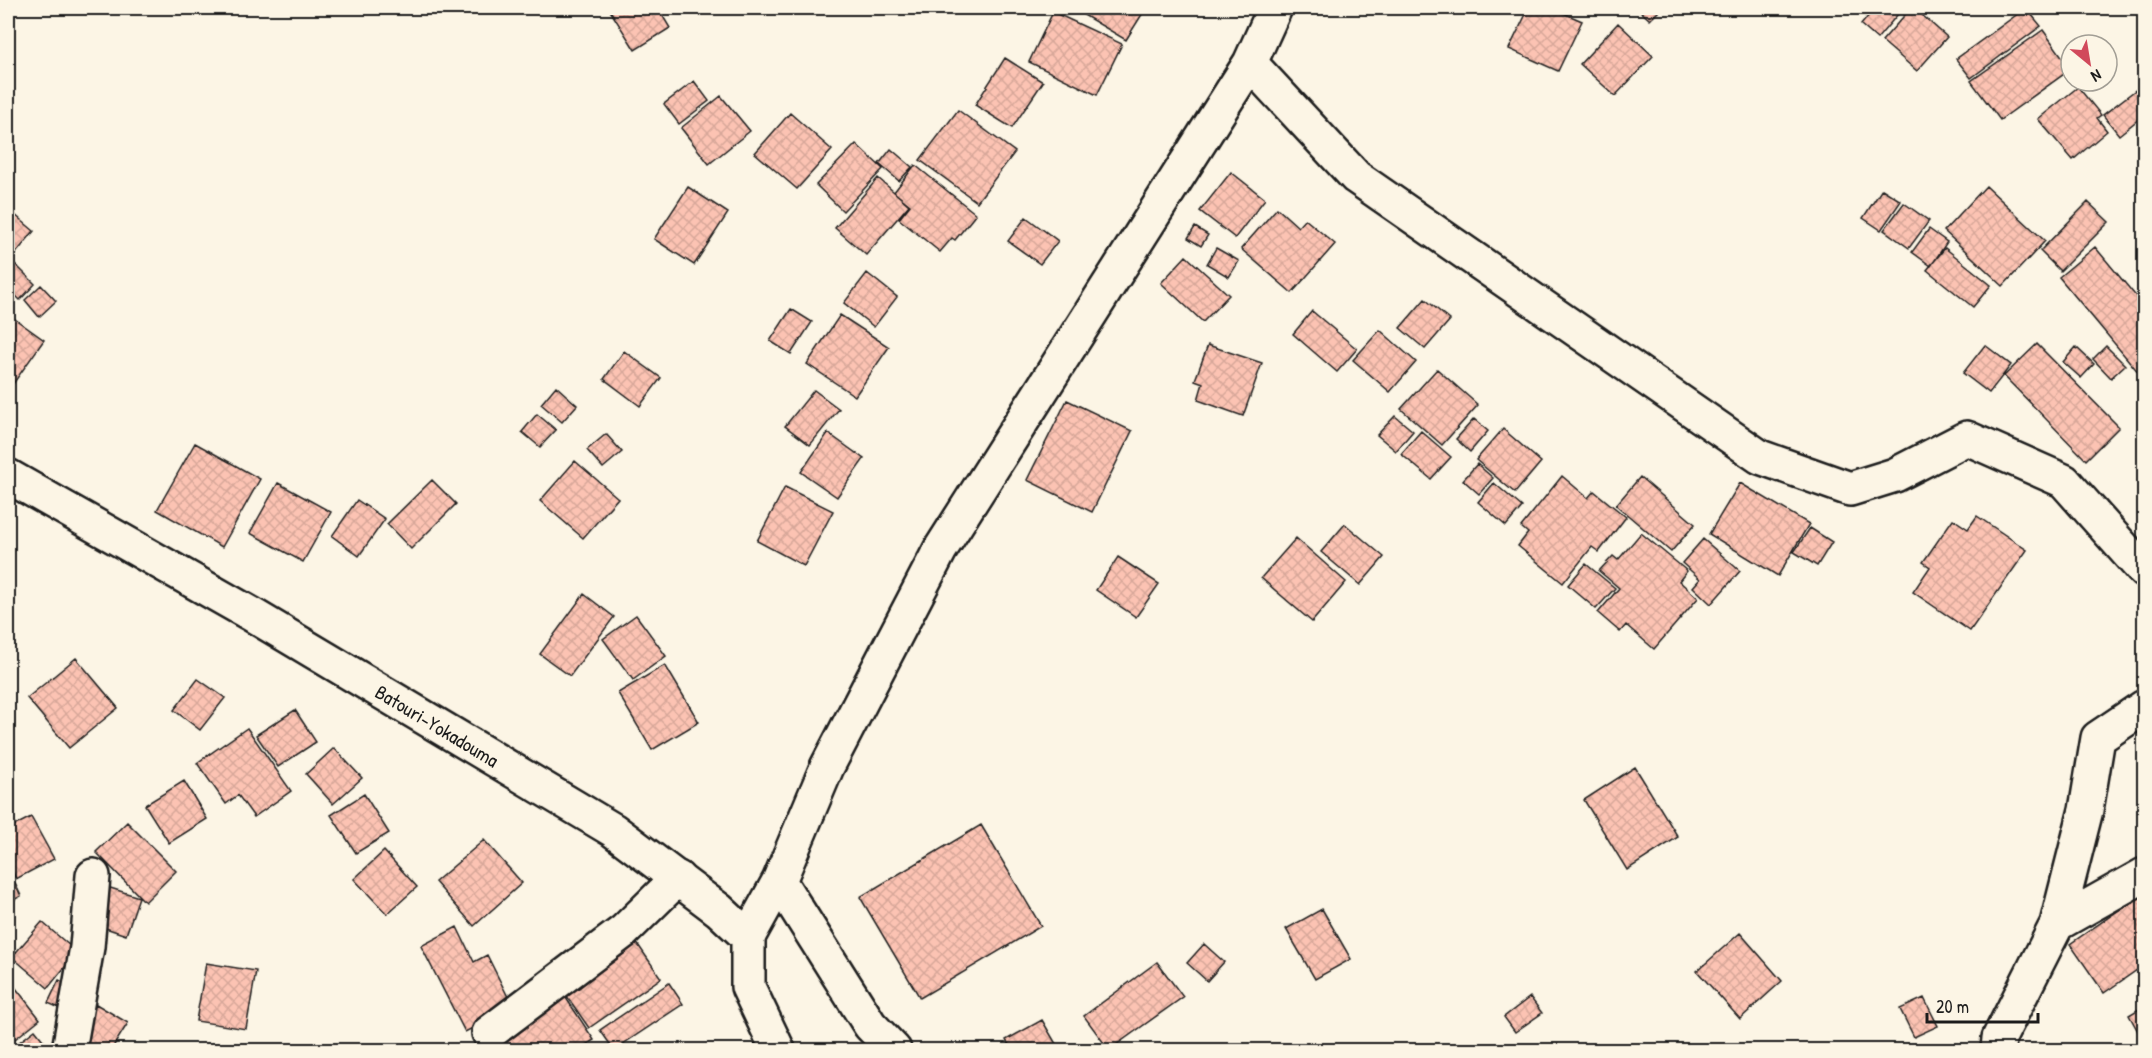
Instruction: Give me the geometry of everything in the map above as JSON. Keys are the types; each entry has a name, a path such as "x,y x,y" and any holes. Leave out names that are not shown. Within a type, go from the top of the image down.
{"main road":[{"path":"778,1050 748,987 748,937 779,881 826,766 940,550 1250,63 1275,8"},
{"path":"1250,63 1356,177 1760,457 1850,489 1895,475 1967,438 2064,481 2145,571"},
{"name":"Batouri-Yokadouma","path":"8,476 251,614 573,806 613,831 678,878 719,910 748,937"},
{"path":"1998,1050 1999,1038 2057,924 2086,810 2098,738 2145,707"},
{"path":"2057,924 2145,875"},
{"path":"69,1050 87,947 93,876"},
{"path":"489,1034 624,931 678,878"},
{"path":"779,881 870,1025 894,1050"}],"building":[{"path":"658,8 670,28 635,50 609,9"},
{"path":"1056,8 1072,8 1066,15"},
{"path":"1086,8 1146,8 1126,40 1082,14"},
{"path":"1529,8 1552,8 1582,21 1558,71 1509,49"},
{"path":"1637,8 1662,8 1650,20"},
{"path":"1849,8 1869,8 1865,16"},
{"path":"1875,8 1903,8 1877,39 1861,25"},
{"path":"1911,8 1914,8 1947,37 1917,71 1882,41"},
{"path":"2026,8 2041,26 1971,78 1956,59"},
{"path":"1053,12 1122,44 1097,95 1029,62"},
{"path":"1618,23 1653,56 1615,96 1580,64"},
{"path":"2043,30 2059,52 2059,78 2000,120 1971,81"},
{"path":"1005,58 1043,82 1012,128 975,105"},
{"path":"694,81 709,101 679,124 664,104"},
{"path":"2142,85 2144,115 2119,135 2103,115"},
{"path":"2070,93 2083,93 2101,115 2097,118 2107,131 2073,160 2038,119"},
{"path":"721,96 750,131 709,164 681,128"},
{"path":"958,110 1015,152 977,202 920,160"},
{"path":"790,113 832,150 797,189 755,153"},
{"path":"856,144 883,169 843,211 816,185"},
{"path":"891,149 912,167 899,181 879,164"},
{"path":"915,165 976,214 955,240 952,238 940,252 899,219 910,205 894,192"},
{"path":"1231,172 1265,199 1235,238 1200,211"},
{"path":"878,178 909,205 866,255 835,228"},
{"path":"1986,186 2045,241 2003,286 1944,231"},
{"path":"688,187 728,213 694,265 654,239"},
{"path":"1882,189 1901,201 1881,230 1863,218"},
{"path":"2088,202 2109,222 2060,271 2040,251"},
{"path":"1904,203 1929,221 1909,248 1884,230"},
{"path":"1277,208 1298,227 1305,219 1335,244 1292,293 1241,249"},
{"path":"8,209 34,231 8,263"},
{"path":"1026,217 1058,241 1040,264 1008,241"},
{"path":"1195,227 1208,235 1201,246 1188,238"},
{"path":"1929,229 1947,242 1931,266 1912,252"},
{"path":"2095,247 2144,306 2144,379 2059,277"},
{"path":"1216,248 1239,261 1229,277 1207,264"},
{"path":"1945,248 1991,285 1973,307 1927,270"},
{"path":"1186,256 1229,295 1203,322 1161,283"},
{"path":"15,264 35,284 20,300 8,288 8,271"},
{"path":"867,273 897,297 874,327 844,303"},
{"path":"41,285 56,301 39,317 25,300"},
{"path":"1425,299 1450,320 1425,349 1400,328"},
{"path":"791,309 812,322 791,354 770,341"},
{"path":"1312,311 1357,349 1337,372 1293,334"},
{"path":"8,314 44,340 8,391"},
{"path":"840,315 889,347 855,396 807,364"},
{"path":"1380,330 1416,362 1390,392 1353,360"},
{"path":"2037,344 2119,427 2086,460 2004,376"},
{"path":"1208,345 1262,363 1243,416 1198,400 1203,383 1195,380"},
{"path":"1985,345 2011,365 1989,393 1963,373"},
{"path":"2106,346 2125,365 2111,378 2093,359"},
{"path":"2076,347 2094,364 2081,378 2063,362"},
{"path":"624,351 661,378 640,406 604,379"},
{"path":"1437,369 1478,405 1442,445 1401,409"},
{"path":"556,386 577,405 562,422 541,404"},
{"path":"814,390 839,409 810,445 785,426"},
{"path":"1067,400 1132,431 1092,512 1027,480"},
{"path":"537,414 556,430 540,447 522,432"},
{"path":"1395,416 1413,431 1396,451 1377,435"},
{"path":"1474,419 1488,431 1470,452 1456,439"},
{"path":"1503,429 1541,462 1515,493 1476,460"},
{"path":"1421,431 1451,457 1431,479 1401,454"},
{"path":"828,433 864,459 837,497 801,472"},
{"path":"606,434 622,452 603,468 587,450"},
{"path":"195,443 260,479 222,547 157,510"},
{"path":"575,461 618,498 583,538 540,501"},
{"path":"1477,464 1493,478 1479,494 1463,480"},
{"path":"1562,476 1588,498 1594,491 1626,517 1599,552 1592,547 1563,583 1518,546 1528,533 1521,527"},
{"path":"1640,477 1695,524 1671,552 1616,505"},
{"path":"432,480 456,504 411,549 387,524"},
{"path":"278,483 331,512 303,562 250,533"},
{"path":"1494,483 1522,507 1506,526 1478,502"},
{"path":"1740,483 1809,524 1778,576 1709,534"},
{"path":"785,487 833,511 804,566 757,541"},
{"path":"357,500 385,519 359,556 332,536"},
{"path":"1977,516 2027,550 1970,631 1913,592 1930,567 1923,562 1953,519 1968,529"},
{"path":"1345,524 1384,557 1360,585 1321,552"},
{"path":"1810,528 1832,542 1817,566 1794,552"},
{"path":"1641,533 1687,571 1679,581 1698,598 1654,649 1626,625 1620,632 1598,613 1619,588 1599,571 1613,556 1618,560"},
{"path":"1296,538 1346,582 1312,622 1261,578"},
{"path":"1703,539 1740,571 1711,604 1693,587 1700,579 1682,563"},
{"path":"1118,557 1159,584 1136,617 1096,590"},
{"path":"1586,564 1615,588 1596,609 1568,585"},
{"path":"584,594 614,617 570,676 540,654"},
{"path":"636,615 666,656 633,680 603,639"},
{"path":"76,658 118,708 69,748 27,698"},
{"path":"665,665 699,722 652,750 618,693"},
{"path":"198,679 225,698 200,730 174,710"},
{"path":"295,710 316,742 278,767 256,735"},
{"path":"247,728 291,791 254,817 238,795 226,804 197,763"},
{"path":"334,748 362,778 333,804 306,774"},
{"path":"1635,767 1678,837 1627,870 1584,800"},
{"path":"184,781 207,819 169,843 145,805"},
{"path":"364,794 389,833 356,853 331,815"},
{"path":"31,817 54,859 16,879 8,862 8,829"},
{"path":"127,822 176,871 145,902 96,852"},
{"path":"981,825 1041,926 920,998 860,897"},
{"path":"484,840 522,883 474,926 435,882"},
{"path":"384,851 417,887 387,914 354,879"},
{"path":"8,869 21,896 8,903"},
{"path":"104,886 139,897 126,935 91,923"},
{"path":"2144,893 2144,965 2104,993 2070,944"},
{"path":"1322,909 1351,959 1315,979 1286,929"},
{"path":"42,922 77,952 48,988 12,957"},
{"path":"457,927 474,962 487,955 513,1007 465,1032 421,946"},
{"path":"1740,933 1782,981 1740,1019 1697,971"},
{"path":"634,939 661,978 589,1028 562,989"},
{"path":"1204,944 1224,962 1207,981 1187,963"},
{"path":"1157,962 1183,997 1109,1050 1084,1016"},
{"path":"206,963 256,971 246,1029 196,1021"},
{"path":"8,978 40,1019 10,1043 8,1040"},
{"path":"59,980 77,989 66,1011 48,1003"},
{"path":"669,983 683,1004 614,1050 600,1030"},
{"path":"562,992 594,1040 578,1050 478,1050"},
{"path":"1530,997 1542,1013 1515,1032 1504,1017"},
{"path":"1924,998 1938,1026 1914,1037 1900,1009"},
{"path":"96,1004 128,1023 111,1050 92,1050 74,1040"},
{"path":"2144,1006 2144,1042 2129,1015"},
{"path":"1042,1020 1059,1049 1012,1050 1006,1040"},
{"path":"35,1030 51,1050 9,1050"}]}
